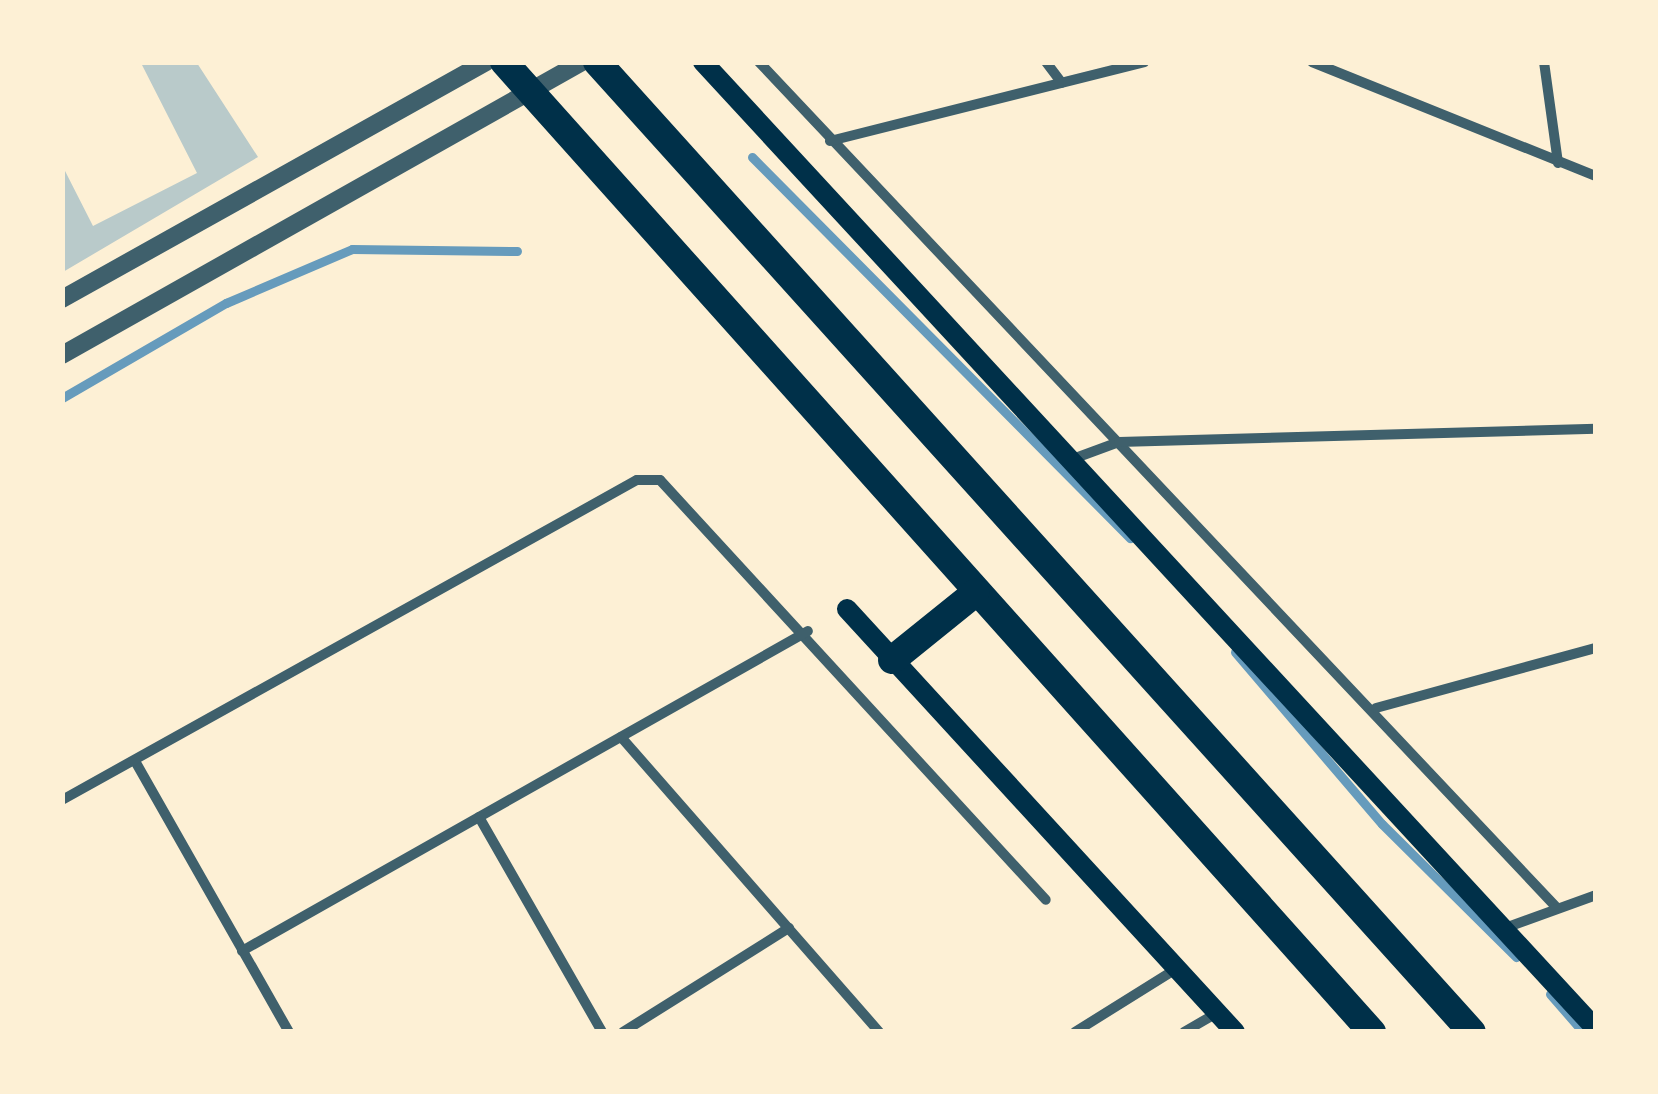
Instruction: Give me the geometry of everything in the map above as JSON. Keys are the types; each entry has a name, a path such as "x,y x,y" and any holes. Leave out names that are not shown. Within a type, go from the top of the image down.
{"highway":[{"path":"504,62 975,593 1372,1032"},
{"path":"597,62 1472,1032"},
{"path":"892,660 975,593"}],"main road":[{"path":"703,62 1596,1029"},
{"path":"847,609 1235,1032"}],"street":[{"path":"62,299 486,62"},
{"path":"62,354 582,62"},
{"path":"759,62 830,141 1376,708 1557,908"},
{"path":"1046,62 1062,83"},
{"path":"830,141 1144,62"},
{"path":"1312,62 1558,164 1596,176"},
{"path":"1544,62 1558,164"},
{"path":"1070,460 1119,442 1596,429"},
{"path":"62,800 637,480 660,480 808,630 1046,900"},
{"path":"242,950 808,630"},
{"path":"1376,708 1596,648"},
{"path":"621,736 879,1032"},
{"path":"136,760 289,1032"},
{"path":"479,817 602,1032"},
{"path":"1505,928 1596,894"},
{"path":"622,1032 789,928"},
{"path":"1075,1032 1177,968"},
{"path":"1184,1032 1218,1012"}],"shaded area":[{"path":"141,63 197,63 258,157 63,272 63,167 93,226 197,173"}],"waterway":[{"path":"752,157 1130,538"},
{"path":"62,398 226,303 352,249 517,251"},
{"path":"1235,652 1382,824 1516,957"},
{"path":"1550,994 1583,1032"}]}
